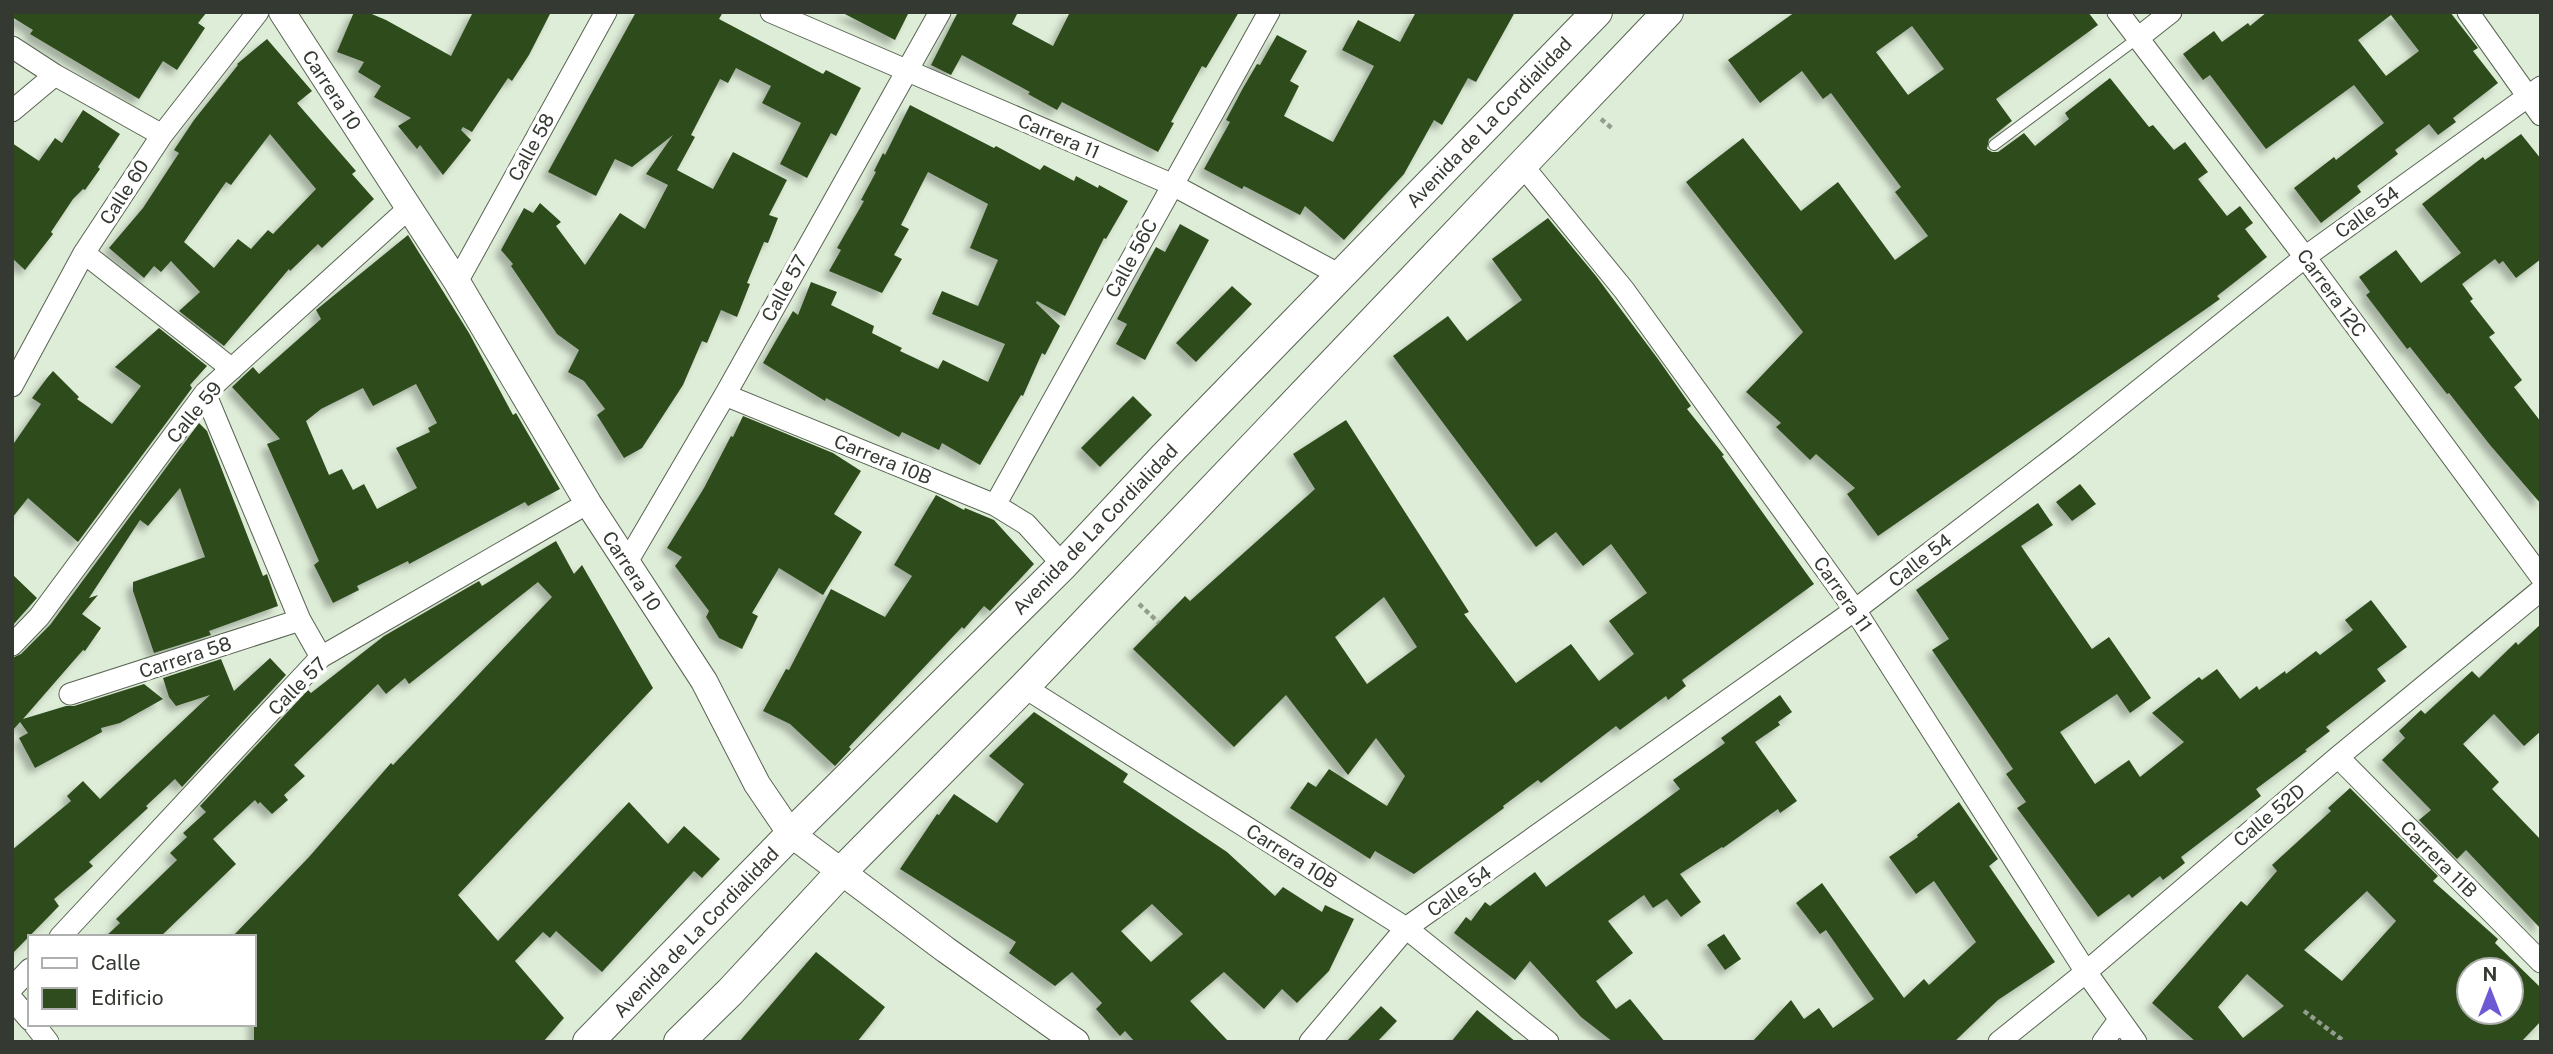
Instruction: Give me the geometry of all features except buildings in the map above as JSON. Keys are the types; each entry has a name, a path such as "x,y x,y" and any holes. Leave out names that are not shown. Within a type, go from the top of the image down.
{"main road":[{"name":"Avenida de La Cordialidad","path":"588,1042 791,834 1063,565 1340,275 1597,12"},
{"path":"679,1042 730,992 841,872 1024,687 1668,12"}],"street":[{"name":"Calle 60","path":"12,386 84,253 162,135 258,12"},
{"name":"Carrera 10","path":"282,12 457,282 588,503 704,681 757,784 791,834 1076,1042"},
{"name":"Calle 58","path":"457,282 606,12"},
{"name":"Carrera 11","path":"771,12 1171,184 1340,275"},
{"name":"Calle 57","path":"627,562 725,395 905,70 940,12"},
{"name":"Calle 56C","path":"995,505 1171,184 1269,12"},
{"name":"Carrera 12C","path":"2118,12 2305,257 2541,578"},
{"path":"2138,38 2171,12"},
{"path":"2468,12 2534,92 2541,115"},
{"path":"12,47 55,75 162,135"},
{"path":"12,111 55,75"},
{"name":"Calle 54","path":"1310,1042 1406,929 1855,610 2068,447 2305,257 2534,92"},
{"name":"Carrera 11","path":"1522,165 1624,290 1855,610 2086,972 2136,1042"},
{"name":"Calle 59","path":"12,645 40,617 205,393 409,208"},
{"path":"84,253 232,369"},
{"path":"205,393 300,620 321,657"},
{"name":"Carrera 10B","path":"725,395 995,505 1026,524 1063,565"},
{"name":"Calle 57","path":"62,935 321,657 588,503"},
{"name":"Calle 52D","path":"1999,1042 2541,590"},
{"name":"Carrera 58","path":"70,694 300,620"},
{"name":"Carrera 10B","path":"1024,687 1406,929 1548,1042"},
{"name":"Carrera 11B","path":"2338,757 2541,962"},
{"path":"12,988 28,971"},
{"path":"12,999 28,1018"},
{"path":"2103,1042 2119,1020"},
{"path":"36,1026 48,1042"}],"lane":[{"path":"1994,145 2138,38"}],"path":[{"path":"2304,1011 2345,1042"}]}
